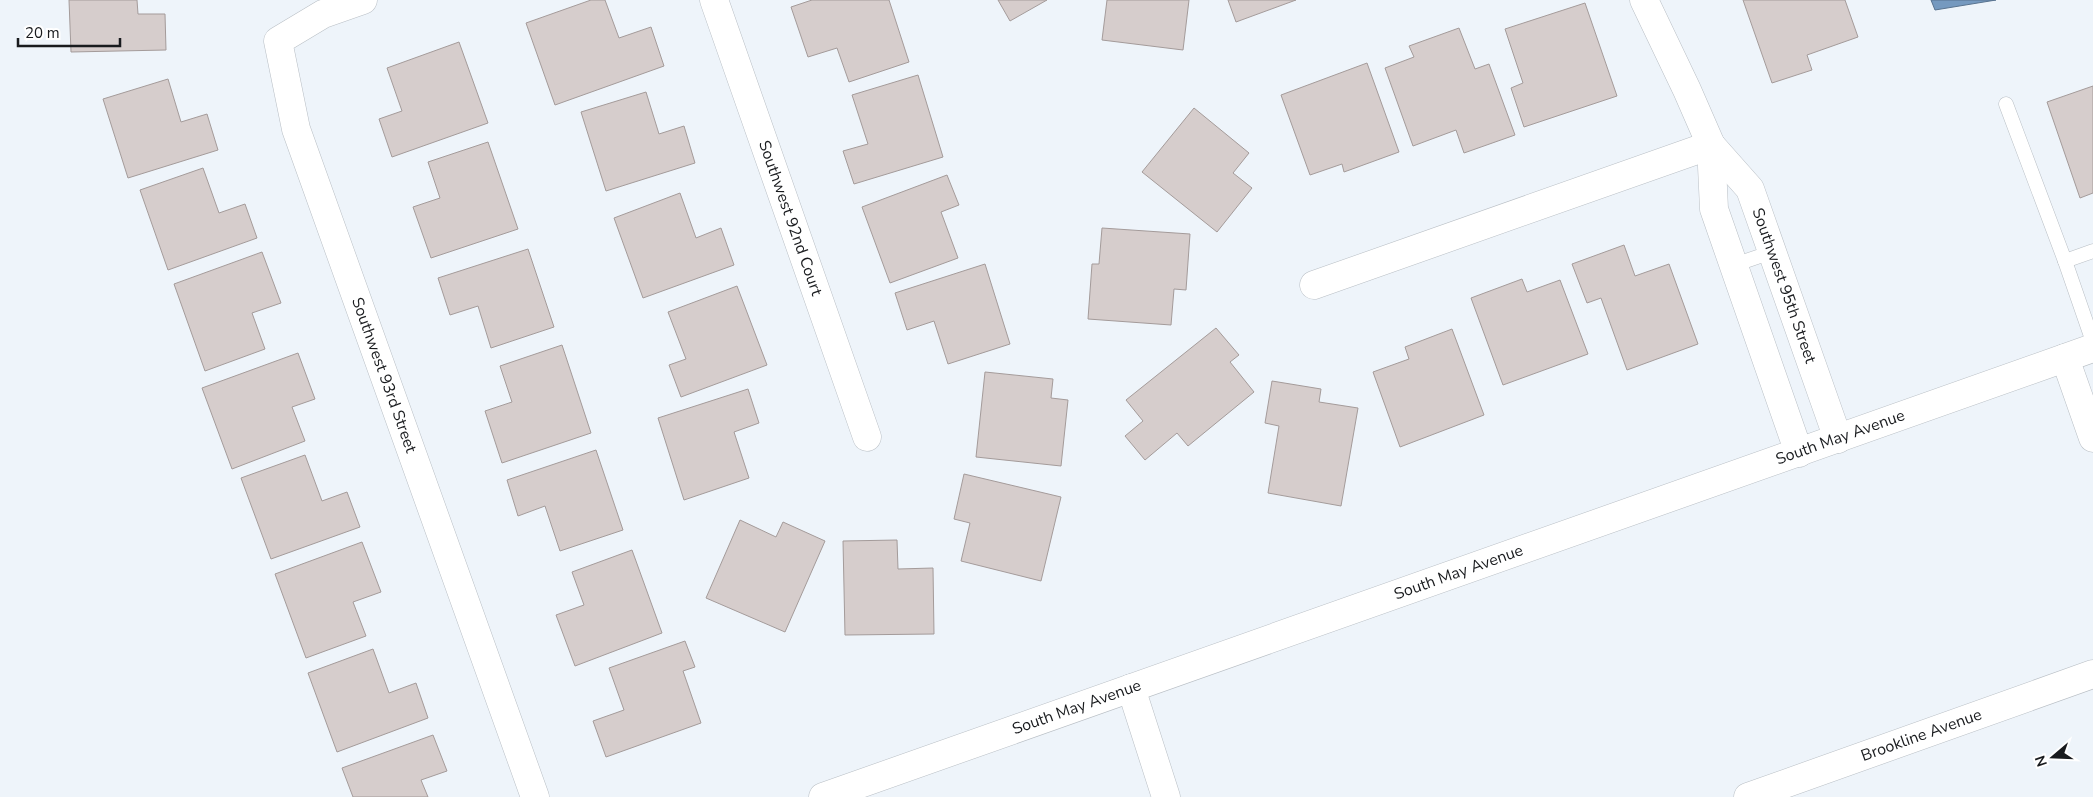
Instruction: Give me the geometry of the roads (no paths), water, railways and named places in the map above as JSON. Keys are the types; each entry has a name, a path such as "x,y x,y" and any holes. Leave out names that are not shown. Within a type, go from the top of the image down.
{"street":[{"name":"Southwest 93rd Street","path":"363,0 323,14 278,41 296,128 535,797"},
{"name":"Southwest 92nd Court","path":"714,0 867,436"},
{"name":"Southwest 95th Street","path":"1644,0 1688,90 1712,145 1750,189 1838,439"},
{"name":"Southwest 95th Street","path":"1712,145 1714,208 1799,453"},
{"path":"1314,285 1712,145"},
{"name":"South May Avenue","path":"824,797 2093,348"},
{"path":"2065,358 2093,438"},
{"name":"Brookline Avenue","path":"1748,797 2093,674"},
{"path":"1131,688 1166,797"}],"lane":[{"path":"2006,104 2065,261 2093,342"},
{"path":"2065,261 2093,251"},
{"path":"1734,266 1772,252"}],"water":[{"path":"1931,0 1996,0 1935,10"}]}
